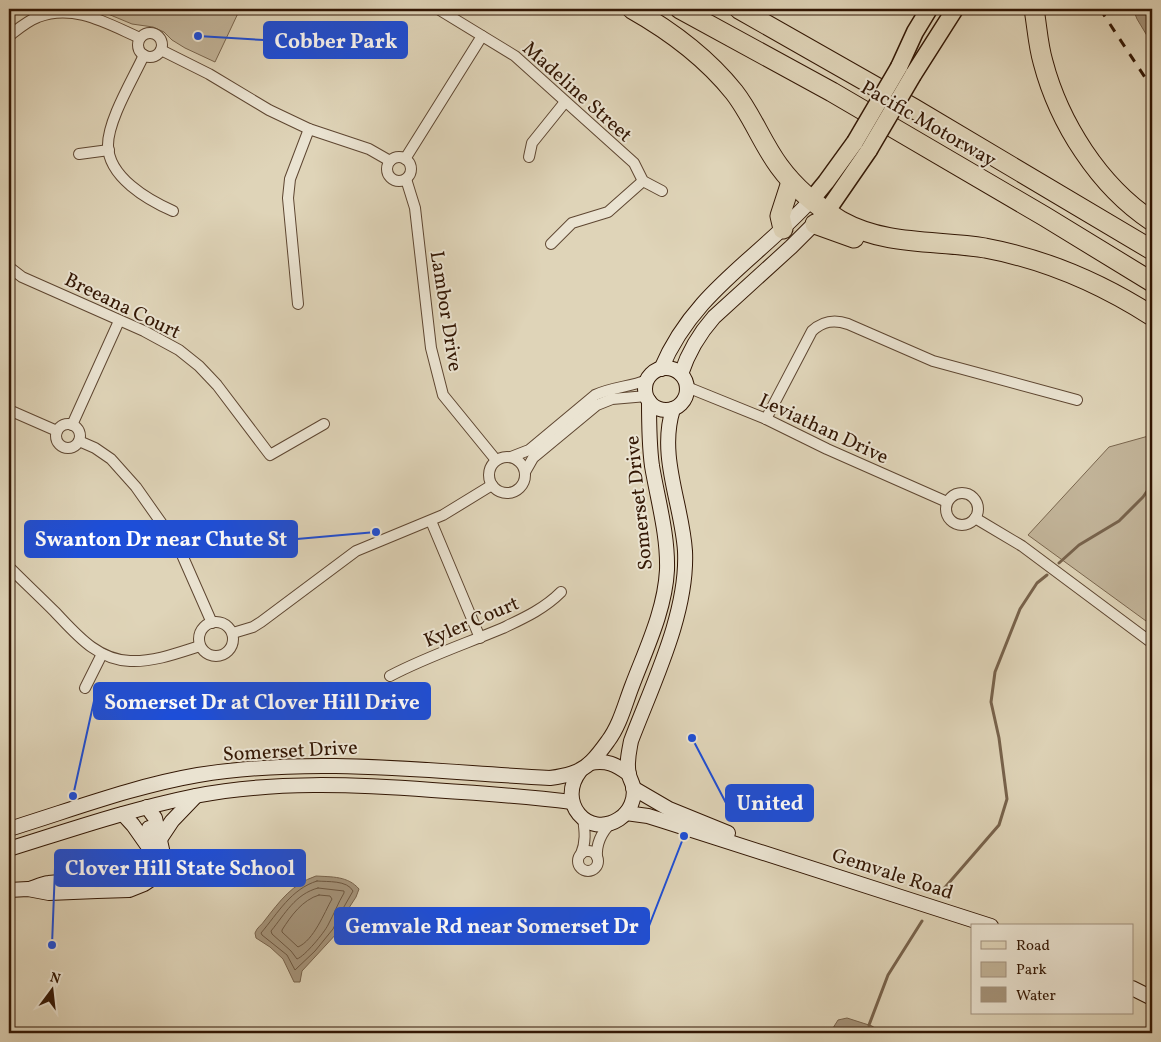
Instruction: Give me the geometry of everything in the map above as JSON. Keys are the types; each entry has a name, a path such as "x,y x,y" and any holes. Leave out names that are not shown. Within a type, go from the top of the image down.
{"highway":[{"path":"632,9 666,29 720,76 747,111 768,149 791,182 812,199 821,218 867,243 888,248 903,250 925,243 986,249 1033,260 1117,294 1152,316"},
{"name":"Pacific Motorway","path":"680,9 832,92 1044,216 1152,282"},
{"name":"Pacific Motorway","path":"740,9 913,108 1152,250"},
{"path":"1034,9 1043,61 1055,99 1065,120 1091,161 1108,182 1126,200 1152,221"},
{"path":"782,229 780,216 791,182"}],"main road":[{"path":"906,71 915,32 929,9"},
{"path":"681,374 686,358 705,326 821,218 852,177 862,146 906,71 955,9"},
{"path":"661,369 680,330 699,306 716,288 782,229 812,199 831,176 862,146"},
{"path":"647,380 651,374 661,369 671,368 681,374 687,387"},
{"name":"Somerset Drive","path":"9,849 147,807 196,796 281,786 355,785 535,797 572,802 570,794 571,785 609,741 618,722 658,618 665,590 667,569 665,533 652,465 648,399 645,389 647,380"},
{"name":"Somerset Drive","path":"626,813 633,797 628,757 631,741 669,642 681,597 685,551 669,462 667,437 673,408 683,401 686,396 687,387"},
{"path":"648,399 661,409 673,408"},
{"name":"Somerset Drive","path":"9,829 142,788 223,772 316,765 424,769 550,778 565,776 585,767 608,762 616,765 631,781"},
{"name":"Gemvale Road","path":"631,781 669,809 746,840 783,858"},
{"path":"9,890 28,889 49,883 130,878 141,872 152,853 147,821 147,807 142,788"},
{"path":"160,839 172,821 196,796"},
{"path":"572,802 576,811 592,823 611,823 626,813"},
{"path":"28,889 49,893 135,888 149,881 158,870 163,854 155,818 147,807"},
{"name":"Gemvale Road","path":"626,813 664,820 985,924"},
{"path":"123,814 152,853"},
{"path":"1134,989 1152,998"}],"street":[{"name":"Madeline Street","path":"438,9 515,56 634,164 643,181 662,191"},
{"path":"9,36 37,18 63,12 88,15 140,38"},
{"path":"147,33 155,34 162,42 161,50 156,56 144,55 139,48 140,38 147,33"},
{"path":"406,179 398,181 391,178 387,168 390,161 397,157 405,159 482,36"},
{"path":"161,50 209,74 268,110 309,128 369,149 390,161"},
{"path":"144,55 113,122 108,150 114,165 126,181 153,201 173,211"},
{"path":"529,157 532,143 565,102"},
{"path":"298,304 288,198 290,179 309,128"},
{"path":"79,154 108,150"},
{"name":"Lambor Drive","path":"405,159 409,162 411,171 406,179 415,208 430,348 443,395 496,460"},
{"path":"550,244 572,223 608,212 643,181"},
{"name":"Breeana Court","path":"9,267 22,277 168,344 199,366 229,400 270,455 324,424"},
{"path":"72,425 119,321"},
{"path":"766,419 812,331 823,323 834,321 848,324 933,361 1077,400"},
{"path":"647,380 635,385 605,390 596,395 529,450 512,457 503,457 496,460 489,472 489,479 492,485 502,492 514,491 522,484 524,472 533,458 597,405 612,399 628,397 648,399"},
{"name":"Leviathan Drive","path":"687,387 766,419 826,449 947,502"},
{"path":"9,410 57,430"},
{"path":"63,425 72,425 79,431 79,441 70,448 63,447 56,438 57,430 63,425"},
{"path":"79,441 95,448 111,459 136,488 179,548 212,622"},
{"path":"512,457 520,463 524,472"},
{"path":"233,634 261,622 356,551 431,521 456,508 492,485"},
{"path":"959,492 970,494 978,504 978,513 975,518 965,525 954,524 946,516 947,502 953,494 959,492"},
{"path":"975,518 1022,546 1152,643"},
{"path":"431,521 480,638"},
{"path":"9,567 84,642 102,654 119,660 139,661 173,655 200,646"},
{"name":"Kyler Court","path":"390,676 413,664 480,638 534,613 550,603 561,592"},
{"path":"212,622 226,625 233,634 234,639 231,649 222,656 208,654 200,646 199,637 202,630 212,622"},
{"path":"85,688 102,654"},
{"path":"583,818 584,845 578,860 580,867 593,874 598,864 596,850 600,838 611,823"},
{"path":"581,854 590,852 597,857"}],"green space":[{"path":"96,9 240,9 215,62 185,48 172,40 164,32 153,27 132,24"},
{"path":"1152,435 1152,614 1146,621 1028,535 1109,447"}],"water":[{"path":"1133,9 1152,9 1152,44 1137,19"},
{"path":"316,876 345,879 359,889 345,914 338,932 302,971 300,982 294,982 283,959 256,938 255,933 293,888"},
{"path":"847,1018 872,1026 882,1033 832,1033 838,1020"}],"waterway":[{"path":"1059,563 1079,545 1119,521 1143,497 1152,484"},
{"path":"941,892 999,825 1007,799 999,738 991,702 995,672 1020,609 1037,583 1047,575"},
{"path":"869,1025 888,975 922,921"}],"railway":[{"path":"1100,9 1152,88"}],"place":[{"name":"Cobber Park","path":"198,36"},
{"name":"Swanton Dr near Chute St","path":"376,532"},
{"name":"United","path":"692,738"},
{"name":"Somerset Dr at Clover Hill Drive","path":"73,796"},
{"name":"Gemvale Rd near Somerset Dr","path":"684,836"},
{"name":"Clover Hill State School","path":"52,945"}]}
